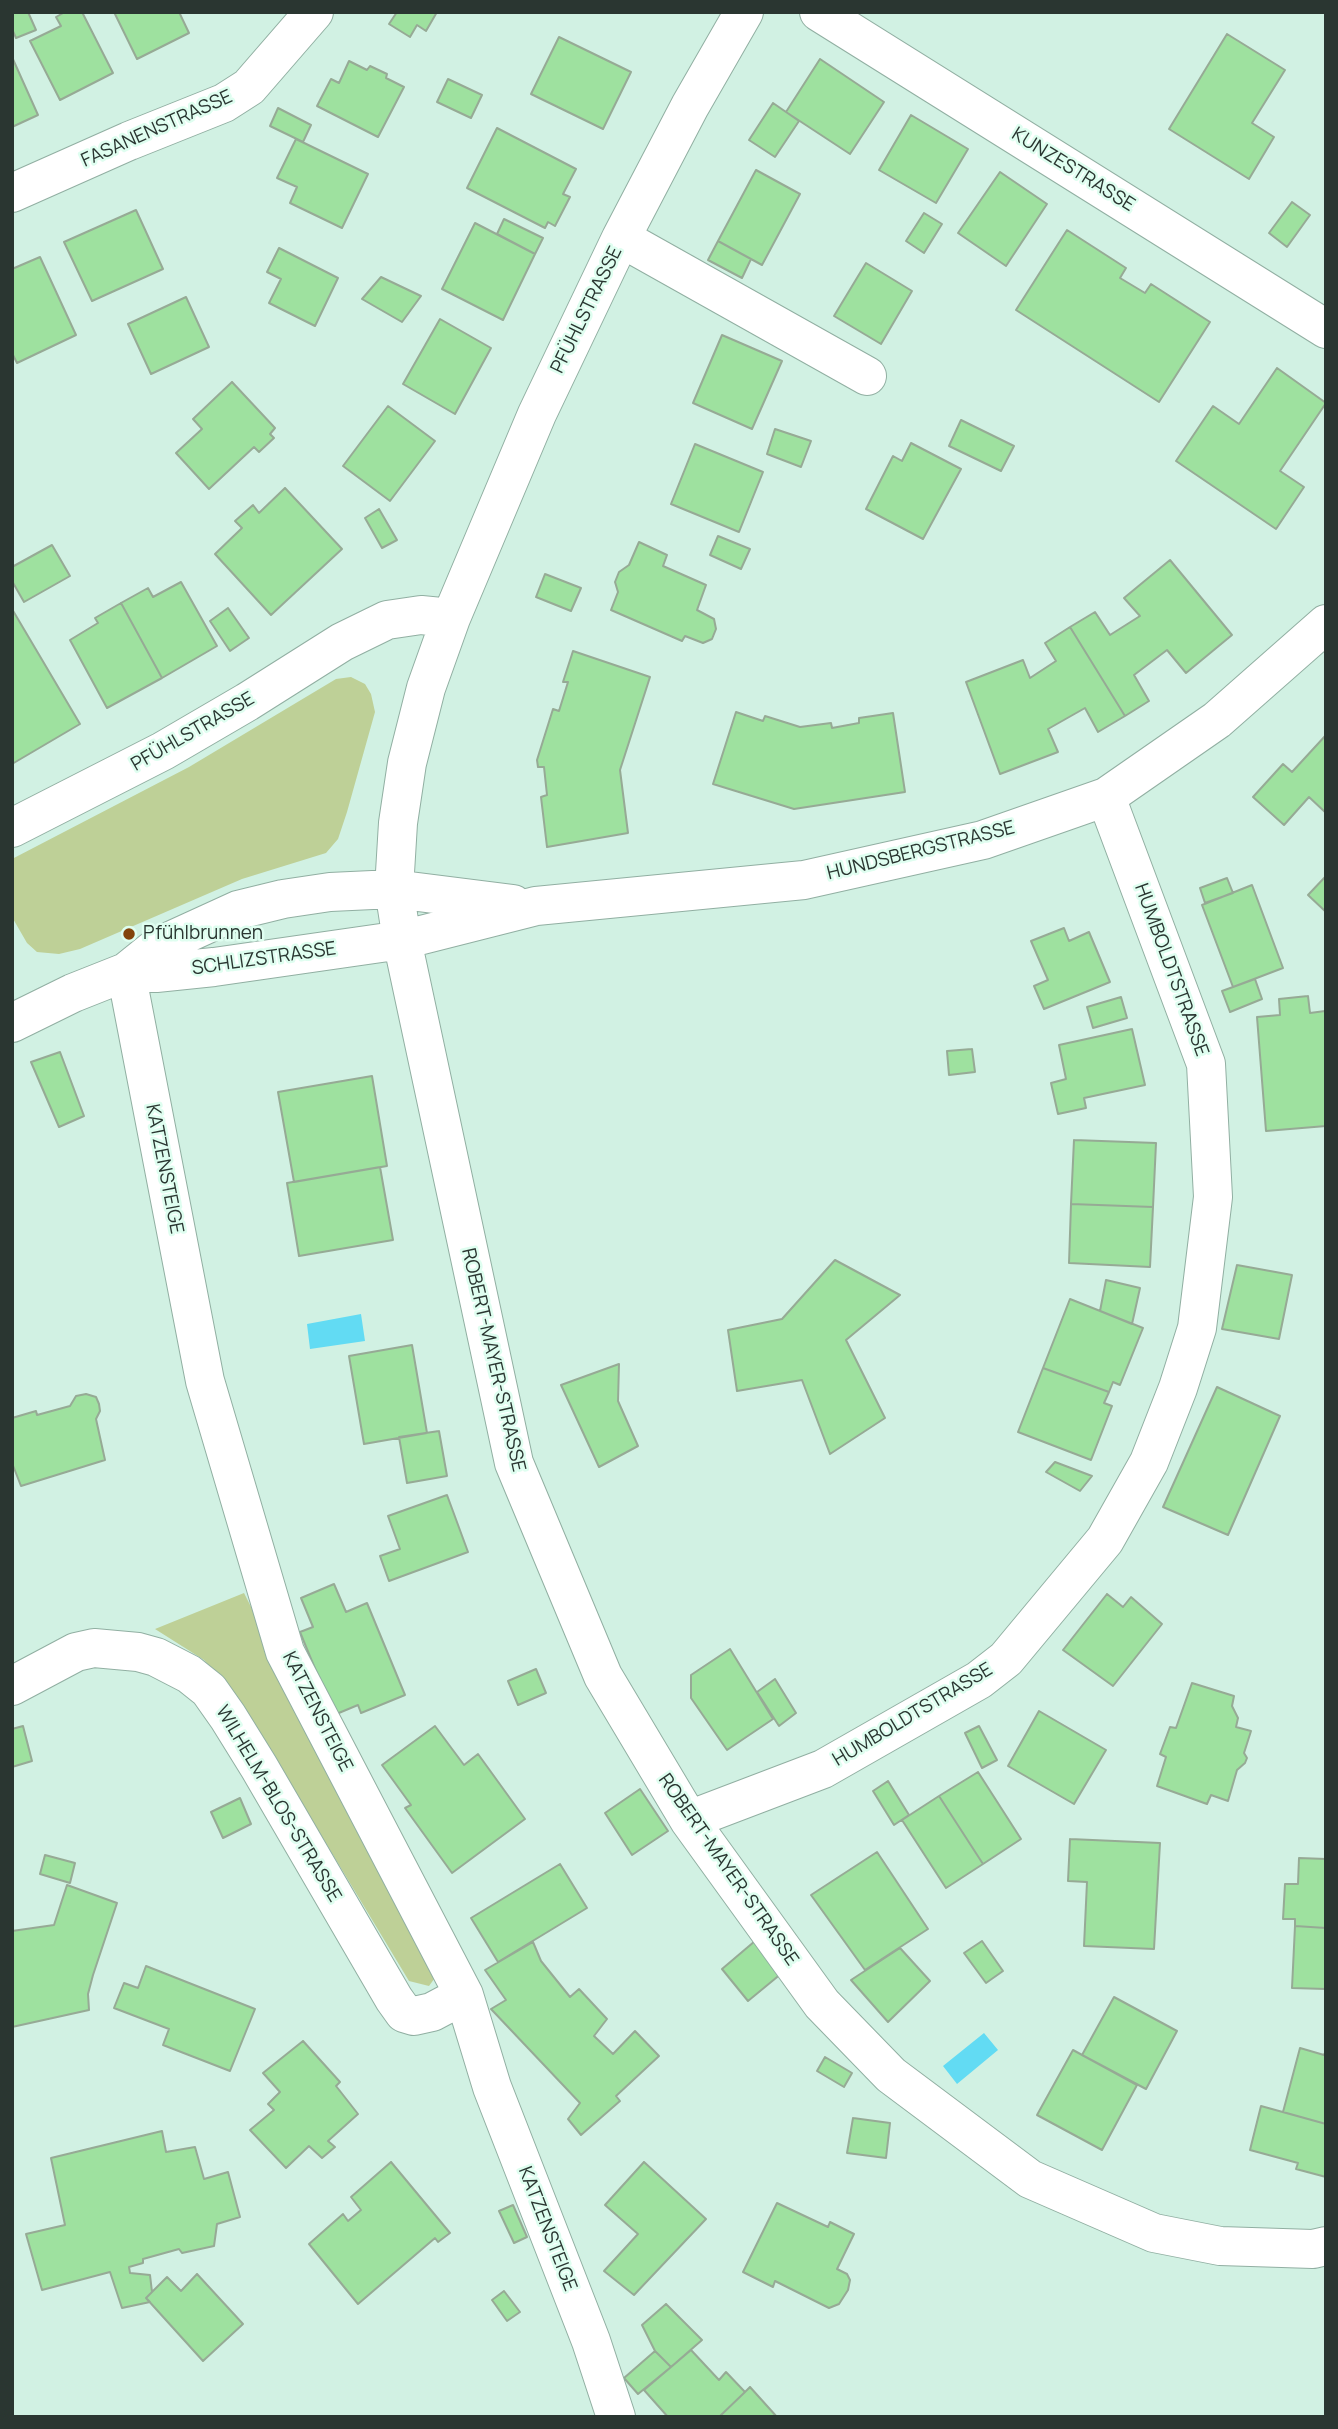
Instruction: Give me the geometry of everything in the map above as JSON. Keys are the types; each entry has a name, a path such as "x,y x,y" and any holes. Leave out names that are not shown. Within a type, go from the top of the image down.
{"street":[{"name":"FASANENSTRASSE","path":"12,193 129,141 224,103 250,87 314,12"},
{"name":"PFÜHLSTRASSE","path":"402,940 394,889 398,823 407,763 426,688 451,618 537,414 621,238 744,12"},
{"name":"KUNZESTRASSE","path":"819,12 1326,329"},
{"path":"621,238 867,376"},
{"name":"PFÜHLSTRASSE","path":"12,828 163,751 342,642 387,620 421,615 451,618"},
{"name":"HUNDSBERGSTRASSE","path":"402,940 536,906 804,880 983,840 1106,797 1217,720 1326,624"},
{"name":"HUMBOLDTSTRASSE","path":"690,1820 823,1769 979,1680 1006,1659 1105,1540 1149,1462 1178,1388 1197,1328 1213,1198 1206,1064 1106,797"},
{"name":"HUNDSBERGSTRASSE","path":"394,889 536,906"},
{"name":"SCHLIZSTRASSE","path":"15,1013 126,972 157,947 238,910 283,899 330,892 394,889"},
{"name":"SCHLIZSTRASSE","path":"126,972 156,973 202,968 402,940"},
{"name":"ROBERT-MAYER-STRASSE","path":"402,940 513,1463 603,1676 690,1820 822,2004 891,2075 1030,2179 1154,2233 1220,2246 1313,2249 1326,2246"},
{"name":"KATZENSTEIGE","path":"126,972 205,1381 285,1652 464,1995 492,2087 591,2341 616,2417"},
{"name":"WILHELM-BLOS-STRASSE","path":"12,1686 76,1652 94,1648 138,1652 156,1657 189,1674 209,1690 234,1727 404,2013 414,2016 432,2012 464,1995"}],"green space":[{"path":"351,677 365,684 371,694 375,712 338,839 326,853 242,879 80,949 59,954 37,952 27,943 12,917 12,859 189,767 336,679"},
{"path":"244,1593 437,1975 429,1986 409,1981 245,1709 204,1660 155,1629"}],"water":[{"path":"361,1314 365,1341 310,1349 307,1324"},
{"path":"984,2033 998,2050 957,2084 943,2066"}],"building":[{"path":"12,12 28,12 36,30 16,38 12,29"},
{"path":"65,12 82,12 113,73 60,100 30,41 61,26 56,17"},
{"path":"114,12 179,12 189,33 137,59"},
{"path":"397,12 437,12 426,31 417,25 410,37 389,24"},
{"path":"1227,34 1285,70 1252,123 1274,137 1249,179 1169,129"},
{"path":"559,37 631,72 603,129 531,94"},
{"path":"12,57 38,115 12,127"},
{"path":"820,59 884,102 850,154 786,112"},
{"path":"349,61 367,70 370,66 387,74 386,78 404,87 378,137 317,106 331,79 339,83"},
{"path":"448,79 482,95 471,118 437,102"},
{"path":"773,103 799,121 775,157 749,140"},
{"path":"278,108 311,125 303,142 270,126"},
{"path":"911,115 968,149 936,203 879,170"},
{"path":"497,128 576,169 563,194 570,197 555,226 548,222 545,228 467,188"},
{"path":"296,139 368,174 342,228 290,203 297,187 277,178"},
{"path":"756,170 800,194 762,265 718,241"},
{"path":"1000,172 1047,204 1006,266 958,233"},
{"path":"1292,202 1310,215 1287,247 1269,233"},
{"path":"136,210 163,269 92,301 64,242"},
{"path":"924,213 942,224 924,253 906,241"},
{"path":"504,219 543,238 535,254 497,234"},
{"path":"475,223 535,254 503,320 442,289"},
{"path":"1067,230 1126,268 1120,278 1145,293 1151,284 1210,322 1159,402 1016,310"},
{"path":"718,241 751,259 742,278 708,260"},
{"path":"279,248 338,278 315,326 269,303 281,279 267,272"},
{"path":"40,257 76,335 17,363 12,353 12,269"},
{"path":"866,263 912,291 881,344 834,316"},
{"path":"381,277 421,296 402,322 362,299"},
{"path":"186,297 209,347 151,374 128,324"},
{"path":"440,319 491,348 455,414 403,384"},
{"path":"722,335 782,361 752,429 693,403"},
{"path":"1277,368 1326,403 1280,471 1304,487 1276,529 1176,461 1213,406 1239,424"},
{"path":"232,382 275,428 270,434 274,438 259,452 254,447 209,489 176,453 202,429 193,419"},
{"path":"388,406 435,441 390,501 343,466"},
{"path":"961,420 1014,446 1001,471 949,446"},
{"path":"775,429 811,441 801,467 767,454"},
{"path":"911,443 961,469 923,539 866,509 893,456 902,461"},
{"path":"695,444 763,472 739,532 671,504"},
{"path":"285,488 342,549 271,615 215,554 242,528 235,521 253,505 259,513"},
{"path":"379,509 397,540 382,548 365,518"},
{"path":"718,536 750,549 741,569 710,555"},
{"path":"639,542 667,555 663,566 706,585 697,610 714,619 716,629 712,639 703,643 685,636 682,641 611,610 618,592 615,582 619,572 629,565"},
{"path":"52,545 70,576 24,602 12,581 12,567"},
{"path":"1170,560 1232,635 1186,673 1167,650 1134,675 1149,701 1125,716 1070,627 1095,612 1110,635 1140,616 1124,598"},
{"path":"545,574 581,588 571,611 536,597"},
{"path":"181,582 217,646 162,678 121,603 148,588 153,597"},
{"path":"121,603 162,678 107,708 70,640 98,623 95,618"},
{"path":"228,608 249,638 230,651 210,621"},
{"path":"12,609 80,724 12,764"},
{"path":"1070,627 1125,716 1098,732 1085,708 1048,729 1058,752 1000,774 966,682 1023,660 1030,678 1056,661 1045,643"},
{"path":"573,651 650,677 620,770 628,833 547,847 541,797 547,795 544,767 538,767 537,760 553,709 559,711 568,682 563,682"},
{"path":"736,712 763,721 765,716 800,727 831,723 832,728 859,723 859,718 893,713 905,792 794,809 713,784"},
{"path":"1326,735 1326,813 1309,797 1284,825 1253,797 1283,764 1292,772"},
{"path":"1326,876 1326,912 1308,895"},
{"path":"1227,878 1233,893 1205,903 1200,888"},
{"path":"1252,885 1283,968 1233,987 1202,905"},
{"path":"1064,928 1069,941 1089,932 1110,982 1044,1009 1034,986 1048,980 1031,941"},
{"path":"1255,979 1262,999 1230,1012 1222,991"},
{"path":"1308,996 1310,1013 1325,1011 1326,1126 1266,1131 1257,1017 1280,1015 1279,999"},
{"path":"1121,997 1127,1018 1093,1028 1087,1007"},
{"path":"1132,1029 1145,1085 1084,1098 1086,1108 1058,1114 1051,1083 1066,1079 1059,1045"},
{"path":"972,1049 975,1072 949,1075 947,1051"},
{"path":"60,1052 84,1116 59,1127 31,1062"},
{"path":"372,1076 387,1166 294,1182 278,1092"},
{"path":"1074,1140 1156,1143 1153,1207 1071,1204"},
{"path":"380,1167 393,1240 299,1256 287,1183"},
{"path":"1071,1204 1153,1207 1150,1267 1069,1263"},
{"path":"835,1260 900,1295 846,1340 885,1418 830,1454 802,1380 737,1391 728,1330 782,1319"},
{"path":"1237,1265 1292,1275 1279,1339 1222,1329"},
{"path":"1106,1280 1140,1288 1132,1324 1100,1311"},
{"path":"1070,1299 1143,1328 1120,1385 1113,1382 1109,1392 1043,1368"},
{"path":"412,1345 427,1433 364,1444 349,1356"},
{"path":"619,1364 618,1401 638,1446 599,1467 561,1385"},
{"path":"1043,1368 1109,1392 1104,1403 1112,1406 1091,1460 1018,1432"},
{"path":"1217,1387 1280,1416 1228,1535 1163,1507"},
{"path":"86,1394 96,1397 99,1404 100,1411 96,1419 105,1460 21,1486 12,1463 12,1418 36,1411 37,1415 70,1406 76,1396"},
{"path":"439,1431 447,1476 407,1483 399,1437"},
{"path":"1055,1462 1092,1476 1080,1491 1046,1472"},
{"path":"447,1495 468,1552 389,1581 380,1556 400,1549 388,1516"},
{"path":"334,1584 346,1612 367,1603 405,1695 361,1713 358,1705 334,1715 300,1632 313,1627 301,1598"},
{"path":"1107,1594 1123,1607 1131,1597 1162,1624 1113,1686 1063,1650"},
{"path":"730,1649 773,1719 727,1750 691,1698 691,1675"},
{"path":"536,1669 546,1693 518,1705 508,1681"},
{"path":"775,1679 796,1713 779,1726 757,1692"},
{"path":"1192,1683 1234,1696 1232,1706 1238,1718 1236,1727 1251,1731 1244,1753 1247,1758 1237,1770 1228,1801 1211,1795 1207,1804 1157,1786 1166,1757 1160,1754 1170,1727 1176,1728"},
{"path":"1039,1711 1106,1750 1074,1804 1008,1766"},
{"path":"23,1726 32,1761 12,1767 12,1729"},
{"path":"435,1726 464,1765 478,1754 525,1819 452,1873 405,1808 411,1805 382,1765"},
{"path":"979,1726 997,1760 982,1768 965,1733"},
{"path":"978,1772 1021,1839 983,1864 939,1796"},
{"path":"888,1781 909,1815 894,1825 873,1791"},
{"path":"640,1789 668,1831 632,1855 605,1813"},
{"path":"939,1796 983,1864 946,1888 902,1820"},
{"path":"240,1798 251,1824 223,1838 211,1812"},
{"path":"1070,1839 1160,1843 1154,1949 1084,1946 1087,1882 1068,1881"},
{"path":"877,1852 928,1929 865,1970 811,1895"},
{"path":"45,1855 75,1863 70,1883 40,1874"},
{"path":"1299,1858 1326,1859 1326,1928 1295,1926 1295,1919 1283,1919 1285,1884 1298,1884"},
{"path":"560,1864 587,1908 498,1962 471,1918"},
{"path":"67,1885 117,1903 88,1994 89,2010 12,2027 12,1931 54,1925"},
{"path":"1295,1926 1326,1928 1326,1989 1292,1988"},
{"path":"755,1941 782,1973 748,2001 722,1969"},
{"path":"982,1941 1003,1971 986,1983 964,1953"},
{"path":"533,1942 541,1961 570,1997 579,1989 607,2019 594,2036 613,2054 635,2031 659,2056 616,2096 620,2101 581,2135 568,2119 580,2103 491,2009 506,2000 485,1970"},
{"path":"900,1948 930,1981 888,2022 851,1980"},
{"path":"146,1966 255,2009 230,2071 163,2045 169,2029 114,2008 124,1983 138,1988"},
{"path":"1114,1997 1177,2031 1146,2089 1082,2055"},
{"path":"303,2041 340,2082 336,2086 358,2114 328,2141 335,2147 322,2158 309,2146 286,2168 250,2130 274,2110 268,2104 280,2092 263,2073"},
{"path":"1300,2048 1324,2055 1326,2051 1326,2124 1283,2112"},
{"path":"1073,2050 1137,2085 1102,2150 1037,2115"},
{"path":"825,2057 852,2073 844,2087 817,2071"},
{"path":"1261,2106 1326,2124 1326,2177 1296,2169 1298,2163 1250,2150"},
{"path":"853,2118 890,2123 886,2158 847,2153"},
{"path":"162,2131 166,2152 195,2147 204,2179 228,2172 240,2217 217,2224 214,2246 182,2253 179,2249 143,2259 143,2263 129,2267 130,2273 150,2275 152,2292 146,2298 150,2302 122,2308 110,2272 42,2290 26,2234 65,2225 51,2158"},
{"path":"391,2162 450,2233 438,2242 435,2238 358,2304 309,2244 343,2214 348,2221 361,2210 351,2197"},
{"path":"644,2162 706,2219 634,2295 604,2271 638,2234 605,2205"},
{"path":"777,2203 828,2227 830,2222 854,2234 837,2269 847,2274 850,2280 848,2290 839,2304 829,2308 775,2281 773,2287 743,2272"},
{"path":"513,2205 527,2237 514,2243 499,2211"},
{"path":"197,2274 243,2324 203,2361 146,2298 167,2277 181,2291"},
{"path":"504,2291 520,2312 507,2321 492,2300"},
{"path":"666,2304 702,2340 671,2367 655,2351 642,2325"},
{"path":"691,2350 719,2380 726,2372 745,2392 719,2417 668,2417 644,2390"},
{"path":"655,2351 671,2367 638,2394 624,2378"},
{"path":"750,2387 777,2417 719,2417 745,2392"}],"place":[{"name":"Pfühlbrunnen","path":"129,934"}]}
